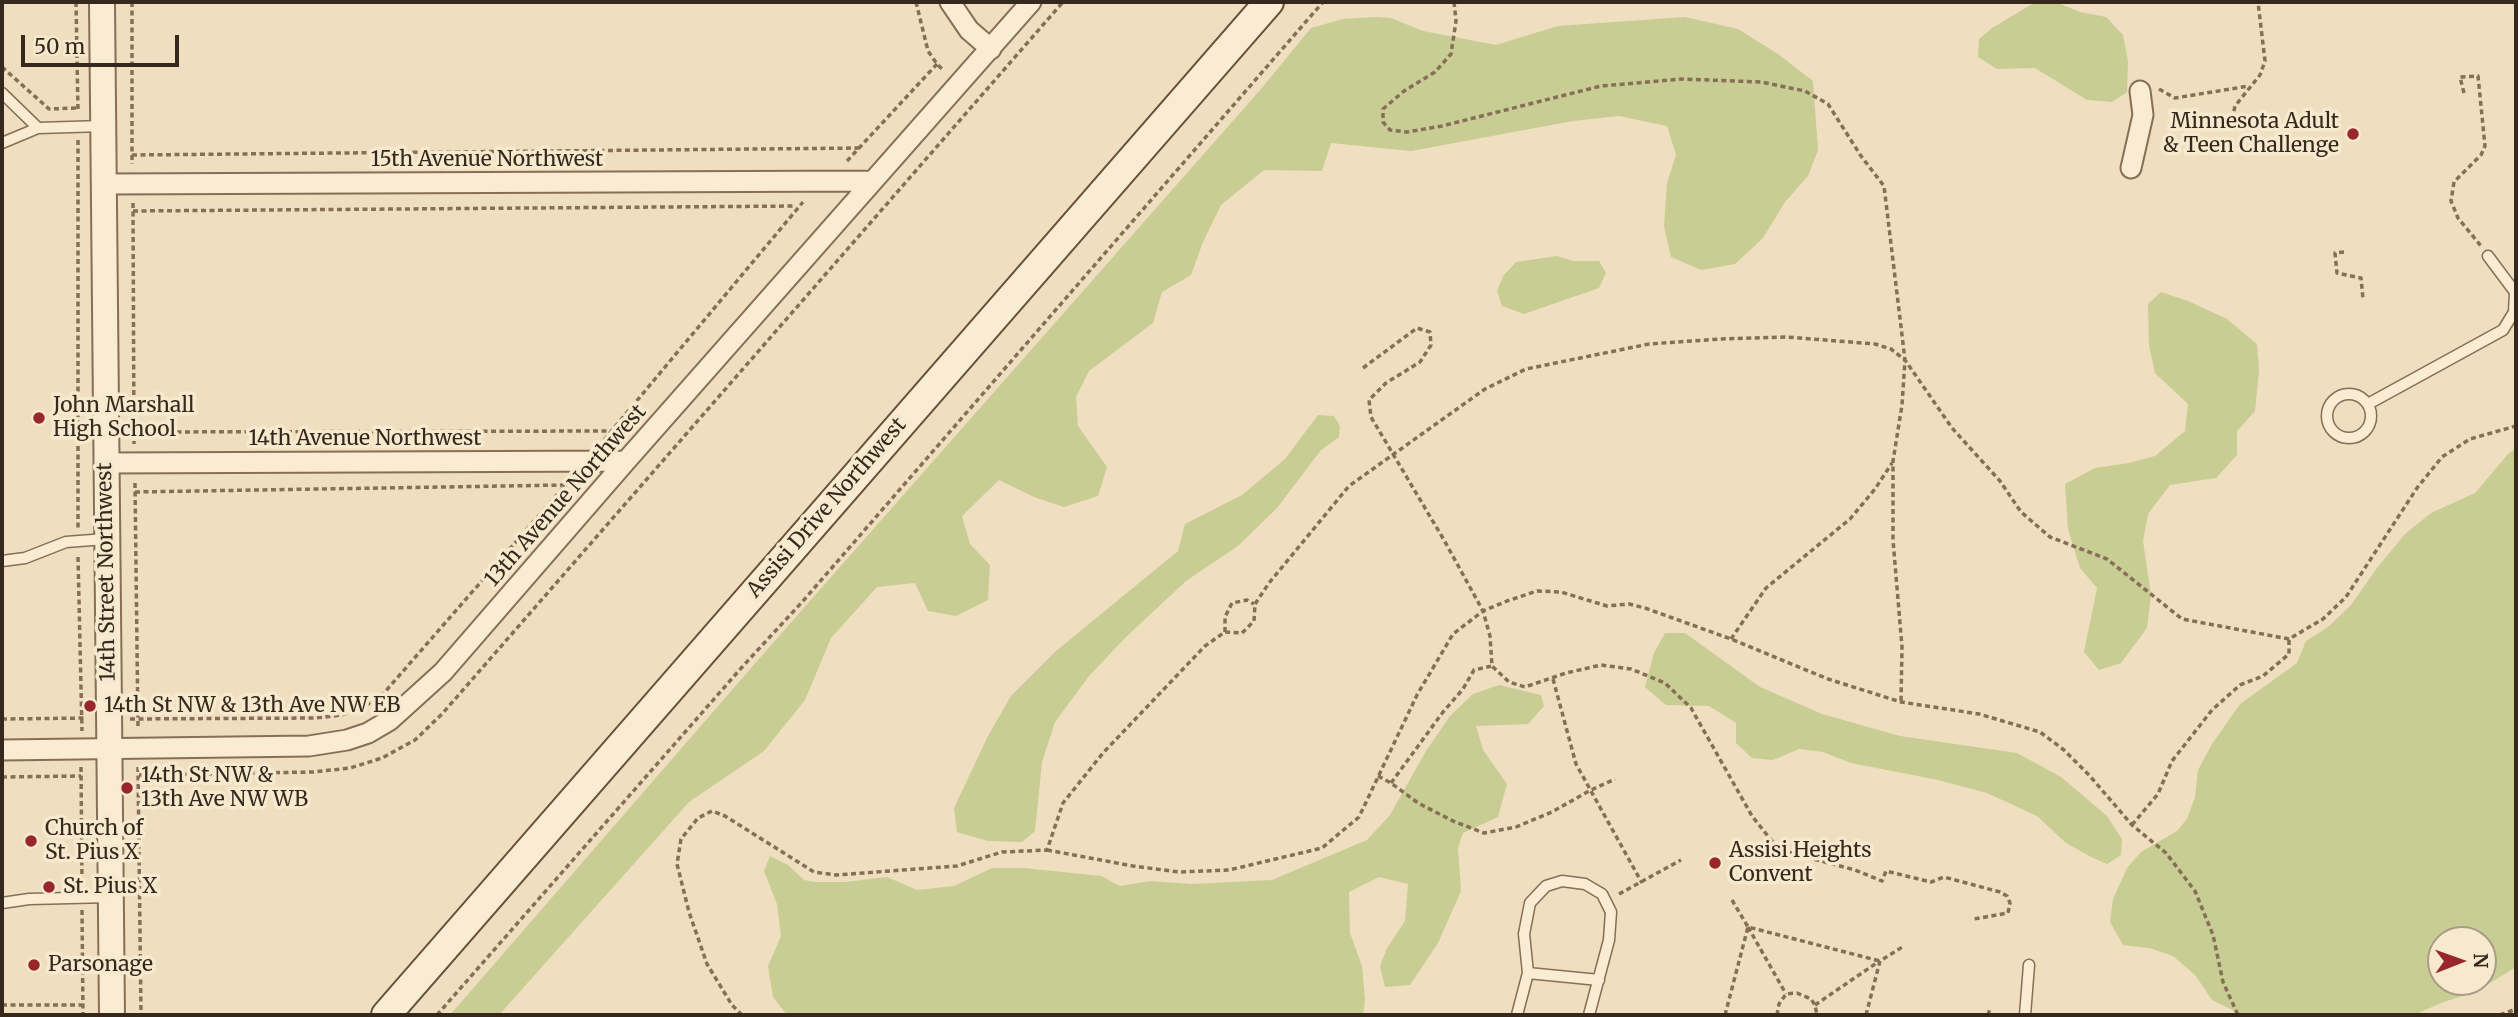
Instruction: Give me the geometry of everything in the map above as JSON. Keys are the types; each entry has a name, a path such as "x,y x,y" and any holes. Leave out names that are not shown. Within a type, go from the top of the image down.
{"main road":[{"name":"Assisi Drive Northwest","path":"386,1015 1269,2"}],"street":[{"name":"14th Street Northwest","path":"102,2 112,1015"},
{"path":"950,2 969,30 991,49"},
{"name":"13th Avenue Northwest","path":"2,750 309,746 347,740 368,733 390,720 443,672 1031,2"},
{"path":"2131,168 2149,90"},
{"name":"15th Avenue Northwest","path":"103,184 872,181"},
{"name":"14th Avenue Northwest","path":"106,463 626,461"}],"lane":[{"path":"2,93 38,128"},
{"path":"2,143 38,128 103,127"},
{"path":"2368,404 2503,330 2514,312 2515,292 2488,256"},
{"path":"2350,393 2368,404 2371,419 2364,432 2350,438 2330,429 2327,408 2336,397 2350,393"},
{"path":"2,561 25,558 78,540 107,539"},
{"path":"1517,1015 1528,973 1524,934 1530,903 1546,886 1562,881 1585,884 1602,894 1611,912 1609,940 1589,1015"},
{"path":"2,903 29,899 112,897"},
{"path":"2025,1015 2029,965"},
{"path":"1528,973 1599,980"}],"path":[{"path":"2,719 82,718 78,540 76,2"},
{"path":"132,2 132,155 862,148 937,64 928,51 916,2"},
{"path":"977,101 1063,2"},
{"path":"437,1015 821,580 1323,2"},
{"path":"1454,2 1456,21 1451,54 1435,72 1404,91 1383,109 1383,122 1390,130 1408,132 1442,126 1601,86 1682,79 1761,82 1805,91 1828,104 1884,186 1905,360 1893,461 1893,540 1902,647 1901,702"},
{"path":"2234,128 2235,106 2260,75 2265,61 2258,2"},
{"path":"2,67 49,109 78,108"},
{"path":"2464,93 2460,77 2478,76 2486,146 2481,155 2454,182 2451,201 2458,218 2488,256"},
{"path":"2149,90 2175,98 2251,86"},
{"path":"797,206 613,431 134,432 133,211 797,206"},
{"path":"2344,251 2335,253 2337,273 2361,278 2363,299"},
{"path":"1363,368 1416,328 1430,332 1432,345 1420,362 1386,383 1369,400 1371,417 1483,611 1490,636 1492,666 1509,682 1525,687 1601,665 1631,669 1665,683 1691,708 1752,816 1783,851 1855,870 1882,881 1886,871 1931,881 1944,877 2007,896 2010,903 2008,913 1974,919"},
{"path":"1046,850 1063,803 1103,753 1205,646 1225,632 1242,632 1254,621 1255,604 1269,583 1349,486 1485,389 1526,369 1649,344 1720,339 1787,337 1875,344 1891,349 1905,360 1952,428 2000,481 2021,512 2050,537 2107,559 2182,619 2289,639 2323,619 2346,597 2417,488 2442,457 2470,439 2516,426"},
{"path":"1731,639 1766,588 1850,519 1875,489 1893,461"},
{"path":"565,485 384,693 365,706 342,715 316,718 138,719 135,492 343,489 565,485"},
{"path":"742,1015 707,964 689,912 677,864 681,839 698,818 712,811 725,816 814,872 836,875 957,866 1002,852 1046,850 1179,872 1229,870 1322,848 1359,817 1417,695 1453,634 1483,611 1537,591 1561,592 1607,606 1629,604 1645,608 1731,639 1828,679 1901,702 1979,715 2040,732 2064,750 2132,825 2166,853 2195,891 2213,935 2223,982 2238,1015"},
{"path":"1225,632 1225,617 1233,603 1247,600 1255,604"},
{"path":"2132,825 2158,794 2172,761 2212,710 2240,685 2263,676 2289,654 2289,639"},
{"path":"1391,783 1443,712 1463,690 1474,670 1492,666"},
{"path":"1553,678 1576,764 1642,883"},
{"path":"139,775 141,1015"},
{"path":"2,777 81,776"},
{"path":"1378,776 1418,803 1484,833 1517,827 1552,813 1615,779"},
{"path":"1619,894 1681,860"},
{"path":"1732,900 1786,994"},
{"path":"1748,927 1880,961"},
{"path":"1725,1015 1748,927"},
{"path":"1815,1005 1904,946"},
{"path":"1866,1015 1880,961"},
{"path":"1786,994 1804,994 1815,1005 1817,1015"},
{"path":"1777,1015 1779,1004 1786,994"},
{"path":"2,1005 83,1005 83,1015"},
{"path":"1988,1015 1990,1008"},
{"path":"2500,1015 2516,1009"}],"green space":[{"path":"2034,3 2058,3 2080,12 2106,17 2123,35 2128,61 2127,92 2112,102 2087,100 2035,68 1997,69 1978,57 1979,39"},
{"path":"1685,17 1738,29 1778,54 1813,81 1818,150 1808,176 1785,202 1763,238 1735,264 1701,270 1671,257 1664,226 1667,183 1676,155 1667,126 1619,116 1573,121 1411,151 1331,143 1322,171 1264,170 1221,205 1191,275 1162,292 1153,323 1089,371 1076,397 1078,426 1107,467 1098,496 1064,507 1034,497 999,480 962,516 970,544 990,565 988,600 956,616 928,611 915,583 877,587 831,638 805,700 764,751 689,802 499,1015 450,1015 758,660 1261,89 1311,28 1343,19 1391,18 1423,31 1496,45 1558,26"},
{"path":"1557,256 1573,261 1599,261 1606,273 1599,288 1524,314 1502,306 1497,291 1503,276 1516,262"},
{"path":"2161,292 2227,319 2257,344 2259,371 2255,411 2237,431 2237,455 2216,478 2170,485 2148,514 2143,541 2151,595 2147,628 2121,663 2099,670 2084,652 2097,588 2080,568 2068,529 2065,484 2095,468 2155,456 2185,431 2188,404 2155,373 2149,345 2148,304"},
{"path":"1318,415 1334,416 1340,426 1339,437 1321,450 1277,508 1238,546 1186,581 1126,637 1089,676 1055,722 1042,762 1035,831 1022,842 988,841 957,832 954,808 988,736 1011,696 1056,651 1178,551 1185,524 1242,495 1285,459"},
{"path":"2516,448 2516,967 2497,979 2497,926 2427,926 2427,996 2462,996 2414,1015 2243,1015 2212,1000 2195,975 2173,956 2149,948 2123,945 2110,922 2113,899 2127,868 2141,852 2177,831 2187,819 2195,797 2198,770 2212,744 2240,704 2297,663 2306,641 2328,627 2351,605 2405,534 2431,513 2475,493"},
{"path":"1665,633 1685,633 1760,687 1822,714 1900,736 2017,753 2061,777 2107,816 2122,839 2121,855 2107,864 2066,843 2037,816 1987,793 1938,780 1851,763 1823,752 1799,749 1773,760 1752,758 1736,743 1736,723 1709,706 1666,705 1645,687 1654,653"},
{"path":"1499,685 1541,695 1544,706 1528,724 1476,726 1483,750 1507,784 1498,817 1463,833 1458,848 1461,891 1438,943 1410,985 1385,987 1380,966 1387,948 1405,921 1408,884 1379,877 1349,892 1350,933 1362,966 1365,1000 1363,1015 787,1015 773,997 768,966 781,936 777,904 764,871 770,856 788,865 804,880 845,882 887,877 917,890 954,886 992,868 1024,868 1101,876 1120,886 1150,881 1192,884 1272,880 1367,840 1390,815 1426,751 1450,716 1473,694"}],"place":[{"name":"Minnesota Adult & Teen Challenge","path":"2353,134"},
{"name":"John Marshall High School","path":"39,418"},
{"name":"14th St NW & 13th Ave NW EB","path":"90,706"},
{"name":"14th St NW & 13th Ave NW WB","path":"127,788"},
{"name":"Church of St. Pius X","path":"31,841"},
{"name":"Assisi Heights Convent","path":"1715,863"},
{"name":"St. Pius X","path":"49,887"},
{"name":"Parsonage","path":"34,965"}]}
